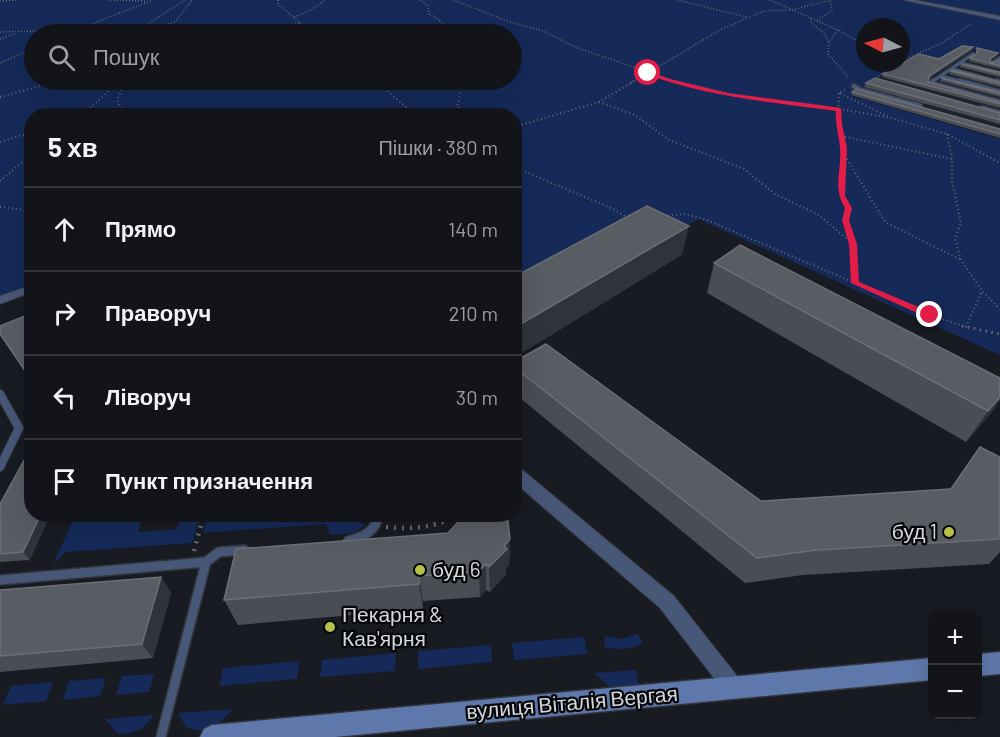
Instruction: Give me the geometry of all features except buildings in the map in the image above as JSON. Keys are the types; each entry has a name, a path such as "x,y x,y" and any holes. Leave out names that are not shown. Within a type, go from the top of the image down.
{"street":[{"path":"906,0 1000,18"},
{"path":"0,300 24,291"},
{"path":"522,479 667,602 734,688"},
{"path":"982,665 1000,663"},
{"name":"вулиця Віталія Вергая","path":"212,737 289,733 928,669"}],"lane":[{"path":"973,54 930,83 1000,102"},
{"path":"992,63 1000,58"},
{"path":"961,63 1000,73"},
{"path":"952,69 1000,82"},
{"path":"941,76 1000,92"},
{"path":"854,86 860,90 924,108"},
{"path":"978,107 1000,113"},
{"path":"0,394 20,428 0,467"},
{"path":"333,543 357,540 367,536 377,522"},
{"path":"0,580 206,562 219,552 253,549"},
{"path":"161,737 206,562"}],"path":[{"path":"0,1 19,0"},
{"path":"108,0 152,0"},
{"path":"92,24 152,0"},
{"path":"146,24 174,4 185,0"},
{"path":"168,24 176,21 192,0"},
{"path":"278,0 278,4 301,23"},
{"path":"294,16 311,10 325,0"},
{"path":"420,0 428,6 429,14 444,24"},
{"path":"454,0 473,9 521,24"},
{"path":"678,0 748,17"},
{"path":"770,0 856,40"},
{"path":"522,125 599,102 720,30 764,11 791,9 830,1 832,10 818,21"},
{"path":"910,57 942,43 983,15"},
{"path":"811,18 811,23 824,33 829,42"},
{"path":"296,24 301,23"},
{"path":"522,24 543,31 575,47 668,80 727,94 891,118"},
{"path":"838,30 829,42 828,54 845,71 854,86"},
{"path":"0,32 24,32"},
{"path":"0,39 24,32"},
{"path":"0,63 24,52"},
{"path":"0,97 26,90"},
{"path":"90,108 109,90"},
{"path":"121,108 117,100 122,90"},
{"path":"385,90 407,108"},
{"path":"458,108 459,90"},
{"path":"839,93 843,152 842,196 849,208 845,220 853,244 855,283"},
{"path":"599,102 635,115 669,140 744,169 775,194 819,215 853,244"},
{"path":"0,142 24,134"},
{"path":"947,134 952,159 952,181 961,223 955,239 961,260 982,291 1000,309"},
{"path":"841,136 952,159"},
{"path":"843,152 885,222 961,260"},
{"path":"0,181 24,161"},
{"path":"522,170 611,208 628,218"},
{"path":"0,207 24,210"},
{"path":"662,216 684,214 707,220 930,315 966,327 1000,334"},
{"path":"966,327 982,291"},
{"path":"197,541 202,522"},
{"path":"367,522 406,530 447,522"}],"shaded area":[{"path":"0,0 1000,0 1000,53 998,55 962,47 909,81 886,74 849,95 1000,139 1000,355 698,219 522,334 522,108 24,108 24,291 0,300"},
{"path":"972,50 1000,52 1000,138 861,89 876,82 884,84 889,82 880,78 896,72 910,72 910,68"},
{"path":"72,522 141,522 138,532 177,529 179,522 198,522 192,543 65,552 53,565"},
{"path":"206,522 357,522 366,525 353,533 330,535 326,524 203,533"},
{"path":"637,634 643,643 624,649 604,647 605,636 622,639"},
{"path":"584,637 587,654 514,660 512,643"},
{"path":"491,645 492,662 418,669 418,651"},
{"path":"396,653 395,671 320,677 322,660"},
{"path":"300,661 297,679 219,686 223,668"},
{"path":"636,670 639,686 611,688 594,673"},
{"path":"154,674 149,692 116,695 122,676"},
{"path":"106,678 100,696 63,700 69,681"},
{"path":"53,682 46,701 3,705 11,686"},
{"path":"232,709 218,724 200,730 186,727 178,713"},
{"path":"153,715 142,728 128,733 117,733 105,719"}],"place":[{"name":"буд 1","path":"949,532"},
{"name":"буд 6","path":"420,570"},
{"name":"Пекарня & Кав'ярня","path":"330,627"}],"route":[{"path":"648,73 659,78 753,99 839,109 838,124 844,148 842,196 849,208 845,220 853,244 855,283 930,315"}]}
